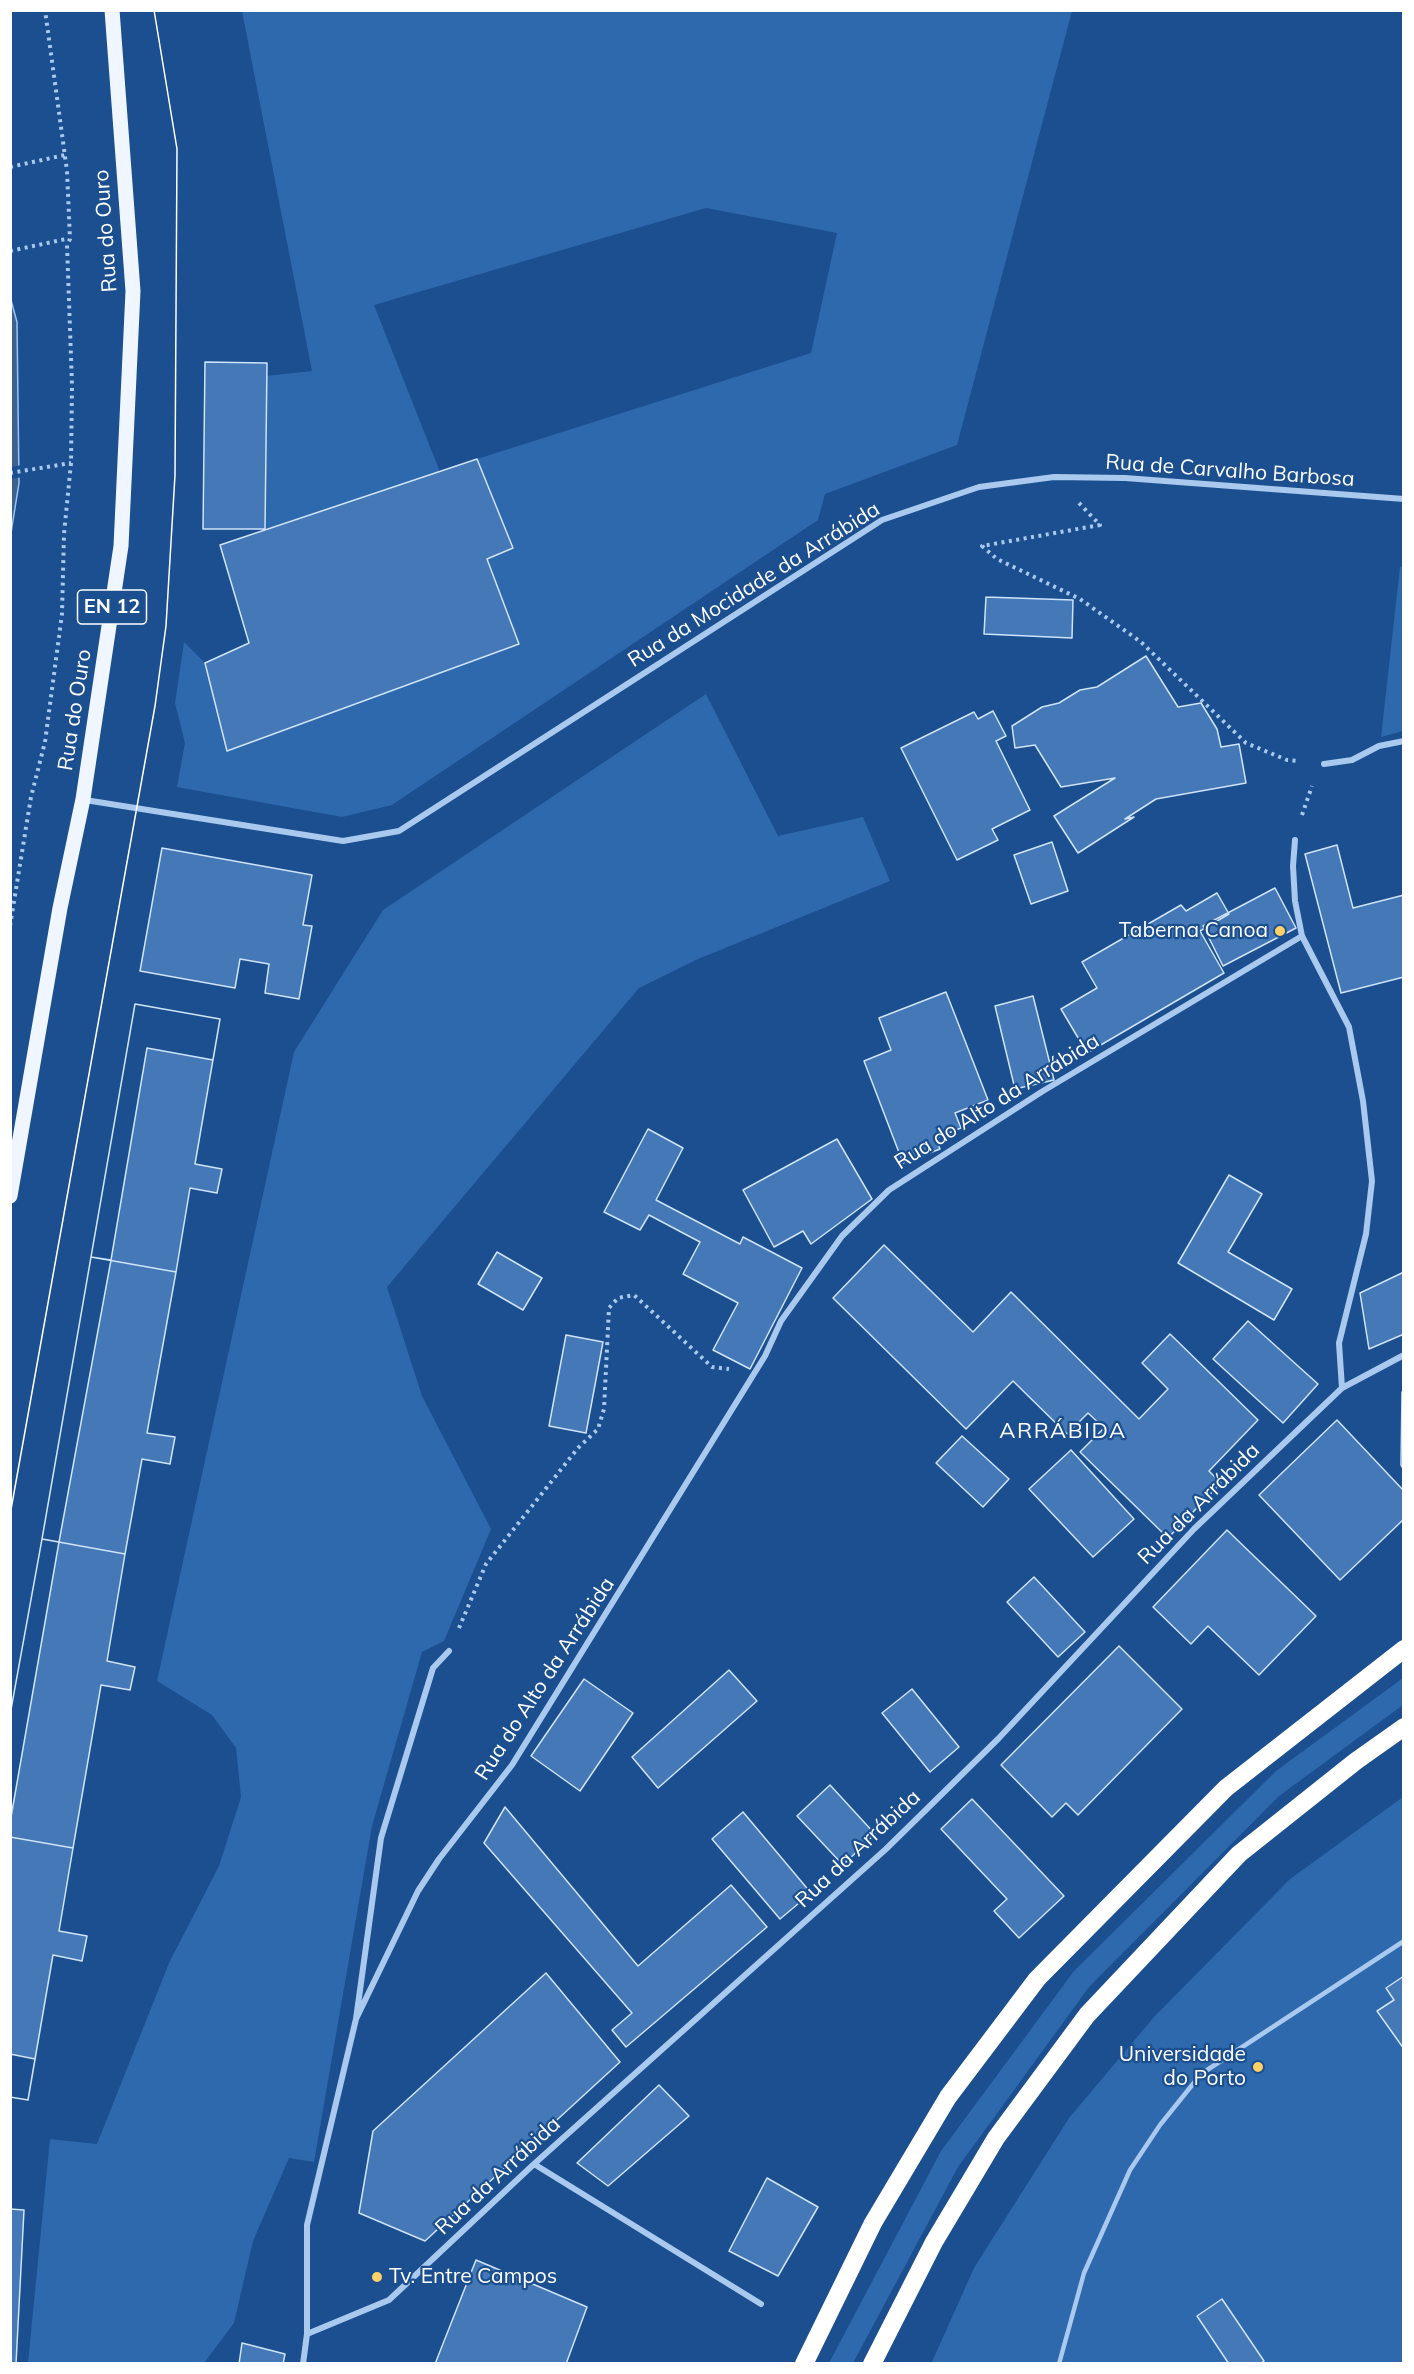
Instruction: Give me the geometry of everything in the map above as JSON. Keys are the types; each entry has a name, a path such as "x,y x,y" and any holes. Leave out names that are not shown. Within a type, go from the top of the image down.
{"highway":[{"path":"804,2364 873,2223 948,2097 1037,1979 1226,1788 1404,1649"},
{"path":"872,2364 934,2242 996,2138 1087,2015 1239,1854 1356,1761 1404,1727"}],"main road":[{"name":"Rua do Ouro","path":"10,1196 60,908 83,800 121,546 132,291 111,10"}],"street":[{"name":"Rua da Mocidade da Arrábida","path":"83,800 343,841 399,831 882,520 979,487 1054,477"},
{"name":"Rua de Carvalho Barbosa","path":"1054,477 1125,478 1404,499"},
{"path":"1324,764 1352,760 1379,746 1404,741"},
{"path":"1295,840 1295,901 1302,936 1349,1027 1363,1101 1372,1181 1364,1244 1339,1343 1342,1388"},
{"name":"Rua do Alto da Arrábida","path":"356,2019 418,1891 439,1859 512,1765 765,1356 781,1321 842,1236 889,1190 1043,1091 1302,936"},
{"name":"Rua da Arrábida","path":"307,2334 389,2300 534,2164 886,1849 998,1739 1194,1529 1342,1388 1404,1355"},
{"name":"Rua do Alto da Arrábida","path":"303,2364 307,2334 307,2225 356,2019 381,1838 433,1668 449,1651"},
{"path":"534,2164 761,2304"}],"lane":[{"path":"1059,2364 1084,2273 1130,2170 1160,2125 1201,2074 1404,1941"}],"path":[{"path":"10,926 31,797 45,742 62,614 64,534 71,463 72,385 66,245 70,239 65,155 60,137 45,10"},
{"path":"10,167 65,155"},
{"path":"10,251 66,239"},
{"path":"10,472 71,463"},
{"path":"1054,477 1100,525 982,546 997,559 1080,599 1142,642 1246,743 1287,760 1324,764 1311,788 1295,840"},
{"path":"449,1651 486,1564 578,1448 598,1429 604,1409 609,1308 618,1298 634,1295 712,1367 750,1370 765,1356"}],"shaded area":[{"path":"242,11 1072,11 957,445 825,494 818,520 392,805 342,817 177,787 185,743 175,703 184,642 205,663 227,751 518,645 487,559 513,548 477,459 811,353 837,233 706,208 374,305 440,472 265,529 266,376 312,371"},
{"path":"11,300 17,322 19,483 11,533"},
{"path":"1403,566 1403,731 1381,737 1400,567"},
{"path":"706,694 778,836 863,817 890,881 698,959 639,988 387,1287 422,1396 491,1529 444,1641 422,1652 372,1826 314,2162 289,2158 253,2241 234,2323 204,2363 28,2363 50,2139 97,2144 169,1963 219,1866 241,1797 236,1748 212,1715 157,1681 294,1052 383,910"},
{"path":"1403,1678 1403,1705 1279,1796 1089,1987 958,2167 853,2363 829,2363 941,2151 1074,1971 1276,1771"},
{"name":"Universidade do Porto","path":"1403,1797 1403,2363 931,2364 974,2268 1069,2118 1154,2017 1290,1879"}],"pier":[{"path":"22,465 22,477 11,479 11,467"}],"building":[{"path":"205,362 267,363 265,529 203,529"},
{"path":"477,459 513,548 487,559 519,644 227,751 205,663 249,643 220,545"},
{"path":"986,597 1073,600 1072,638 984,634"},
{"path":"1146,656 1178,707 1201,703 1217,729 1221,747 1239,744 1246,783 1156,799 1125,819 1134,817 1078,853 1054,816 1115,778 1061,787 1035,745 1015,748 1012,726 1042,707 1059,703 1080,690 1097,687"},
{"path":"993,711 1006,736 996,741 1030,810 992,829 998,840 957,860 901,748 974,712 978,719"},
{"path":"1052,842 1068,891 1031,904 1014,855"},
{"path":"1337,845 1353,908 1404,895 1404,977 1341,993 1305,854"},
{"path":"162,848 312,875 303,925 312,926 299,999 265,993 269,964 240,959 235,988 140,971"},
{"path":"1275,888 1296,928 1223,966 1203,926"},
{"path":"1217,893 1229,914 1200,931 1224,973 1087,1053 1061,1009 1097,988 1082,962 1181,905 1186,911"},
{"path":"946,992 988,1100 955,1113 961,1128 936,1138 940,1149 903,1163 864,1061 891,1050 879,1018"},
{"path":"1033,996 1054,1080 1015,1089 995,1006"},
{"path":"135,1004 220,1019 195,1164 222,1169 217,1193 190,1188 176,1272 91,1257"},
{"path":"135,1004 220,1019 213,1060 147,1048 111,1260 91,1257"},
{"path":"648,1129 683,1148 656,1200 740,1244 743,1237 802,1268 750,1369 713,1350 738,1303 683,1274 700,1242 649,1215 640,1230 604,1212"},
{"path":"837,1139 872,1199 811,1244 803,1231 774,1247 743,1190"},
{"path":"1229,1175 1262,1194 1228,1252 1292,1289 1274,1320 1178,1263"},
{"path":"884,1245 973,1332 1011,1292 1139,1419 1168,1389 1142,1363 1170,1334 1258,1420 1209,1471 1221,1483 1168,1538 1080,1452 1104,1428 1088,1413 1067,1434 1013,1381 966,1429 833,1298"},
{"path":"497,1252 542,1278 523,1310 478,1284"},
{"path":"91,1257 176,1272 147,1433 175,1437 170,1464 142,1459 125,1554 42,1539"},
{"path":"91,1257 111,1260 59,1542 42,1539"},
{"path":"1404,1272 1404,1334 1369,1349 1360,1293"},
{"path":"1248,1321 1318,1384 1283,1423 1213,1359"},
{"path":"566,1335 603,1342 586,1433 549,1426"},
{"path":"1402,1392 1404,1392 1404,1470 1401,1465"},
{"path":"1337,1420 1404,1491 1404,1519 1340,1580 1259,1495"},
{"path":"962,1436 1009,1479 983,1507 936,1463"},
{"path":"1071,1450 1134,1519 1093,1557 1029,1489"},
{"path":"1227,1530 1316,1616 1259,1675 1208,1626 1191,1644 1153,1607"},
{"path":"42,1539 125,1554 107,1661 135,1667 130,1690 101,1685 73,1848 10,1837 10,1715"},
{"path":"42,1539 59,1542 10,1823 10,1715"},
{"path":"1034,1577 1085,1632 1058,1657 1007,1602"},
{"path":"1119,1646 1182,1709 1078,1815 1066,1803 1052,1817 1001,1765"},
{"path":"729,1670 757,1701 658,1788 632,1757"},
{"path":"584,1679 633,1713 580,1791 531,1756"},
{"path":"912,1689 959,1747 930,1772 882,1713"},
{"path":"830,1785 875,1834 843,1865 797,1816"},
{"path":"972,1799 1064,1896 1019,1938 994,1911 1007,1899 941,1829"},
{"path":"505,1807 638,1966 731,1885 767,1927 626,2047 612,2030 632,2013 484,1843"},
{"path":"743,1812 811,1893 780,1919 712,1839"},
{"path":"10,1837 73,1848 59,1931 87,1936 82,1961 53,1955 28,2100 10,2097"},
{"path":"546,1973 620,2062 425,2241 359,2213 373,2131"},
{"path":"1404,1976 1404,2049 1377,2011 1394,2000 1386,1988"},
{"path":"10,2054 35,2059 28,2100 10,2097"},
{"path":"659,2085 689,2116 608,2186 577,2163"},
{"path":"767,2178 818,2207 778,2276 729,2251"},
{"path":"10,2209 24,2210 16,2364 10,2364"},
{"path":"476,2260 587,2307 566,2364 435,2364"},
{"path":"1222,2299 1264,2361 1260,2364 1229,2364 1197,2316"},
{"path":"242,2343 285,2354 283,2364 239,2364"}],"tram line":[{"path":"10,1515 155,706 166,626 175,475 177,149 154,10"}],"place":[{"name":"Taberna Canoa","path":"1280,931"},
{"name":"Universidade do Porto","path":"1258,2067"},
{"name":"Tv. Entre Campos","path":"377,2277"}],"district":[{"name":"ARRÁBIDA","path":"1063,1431"}]}
